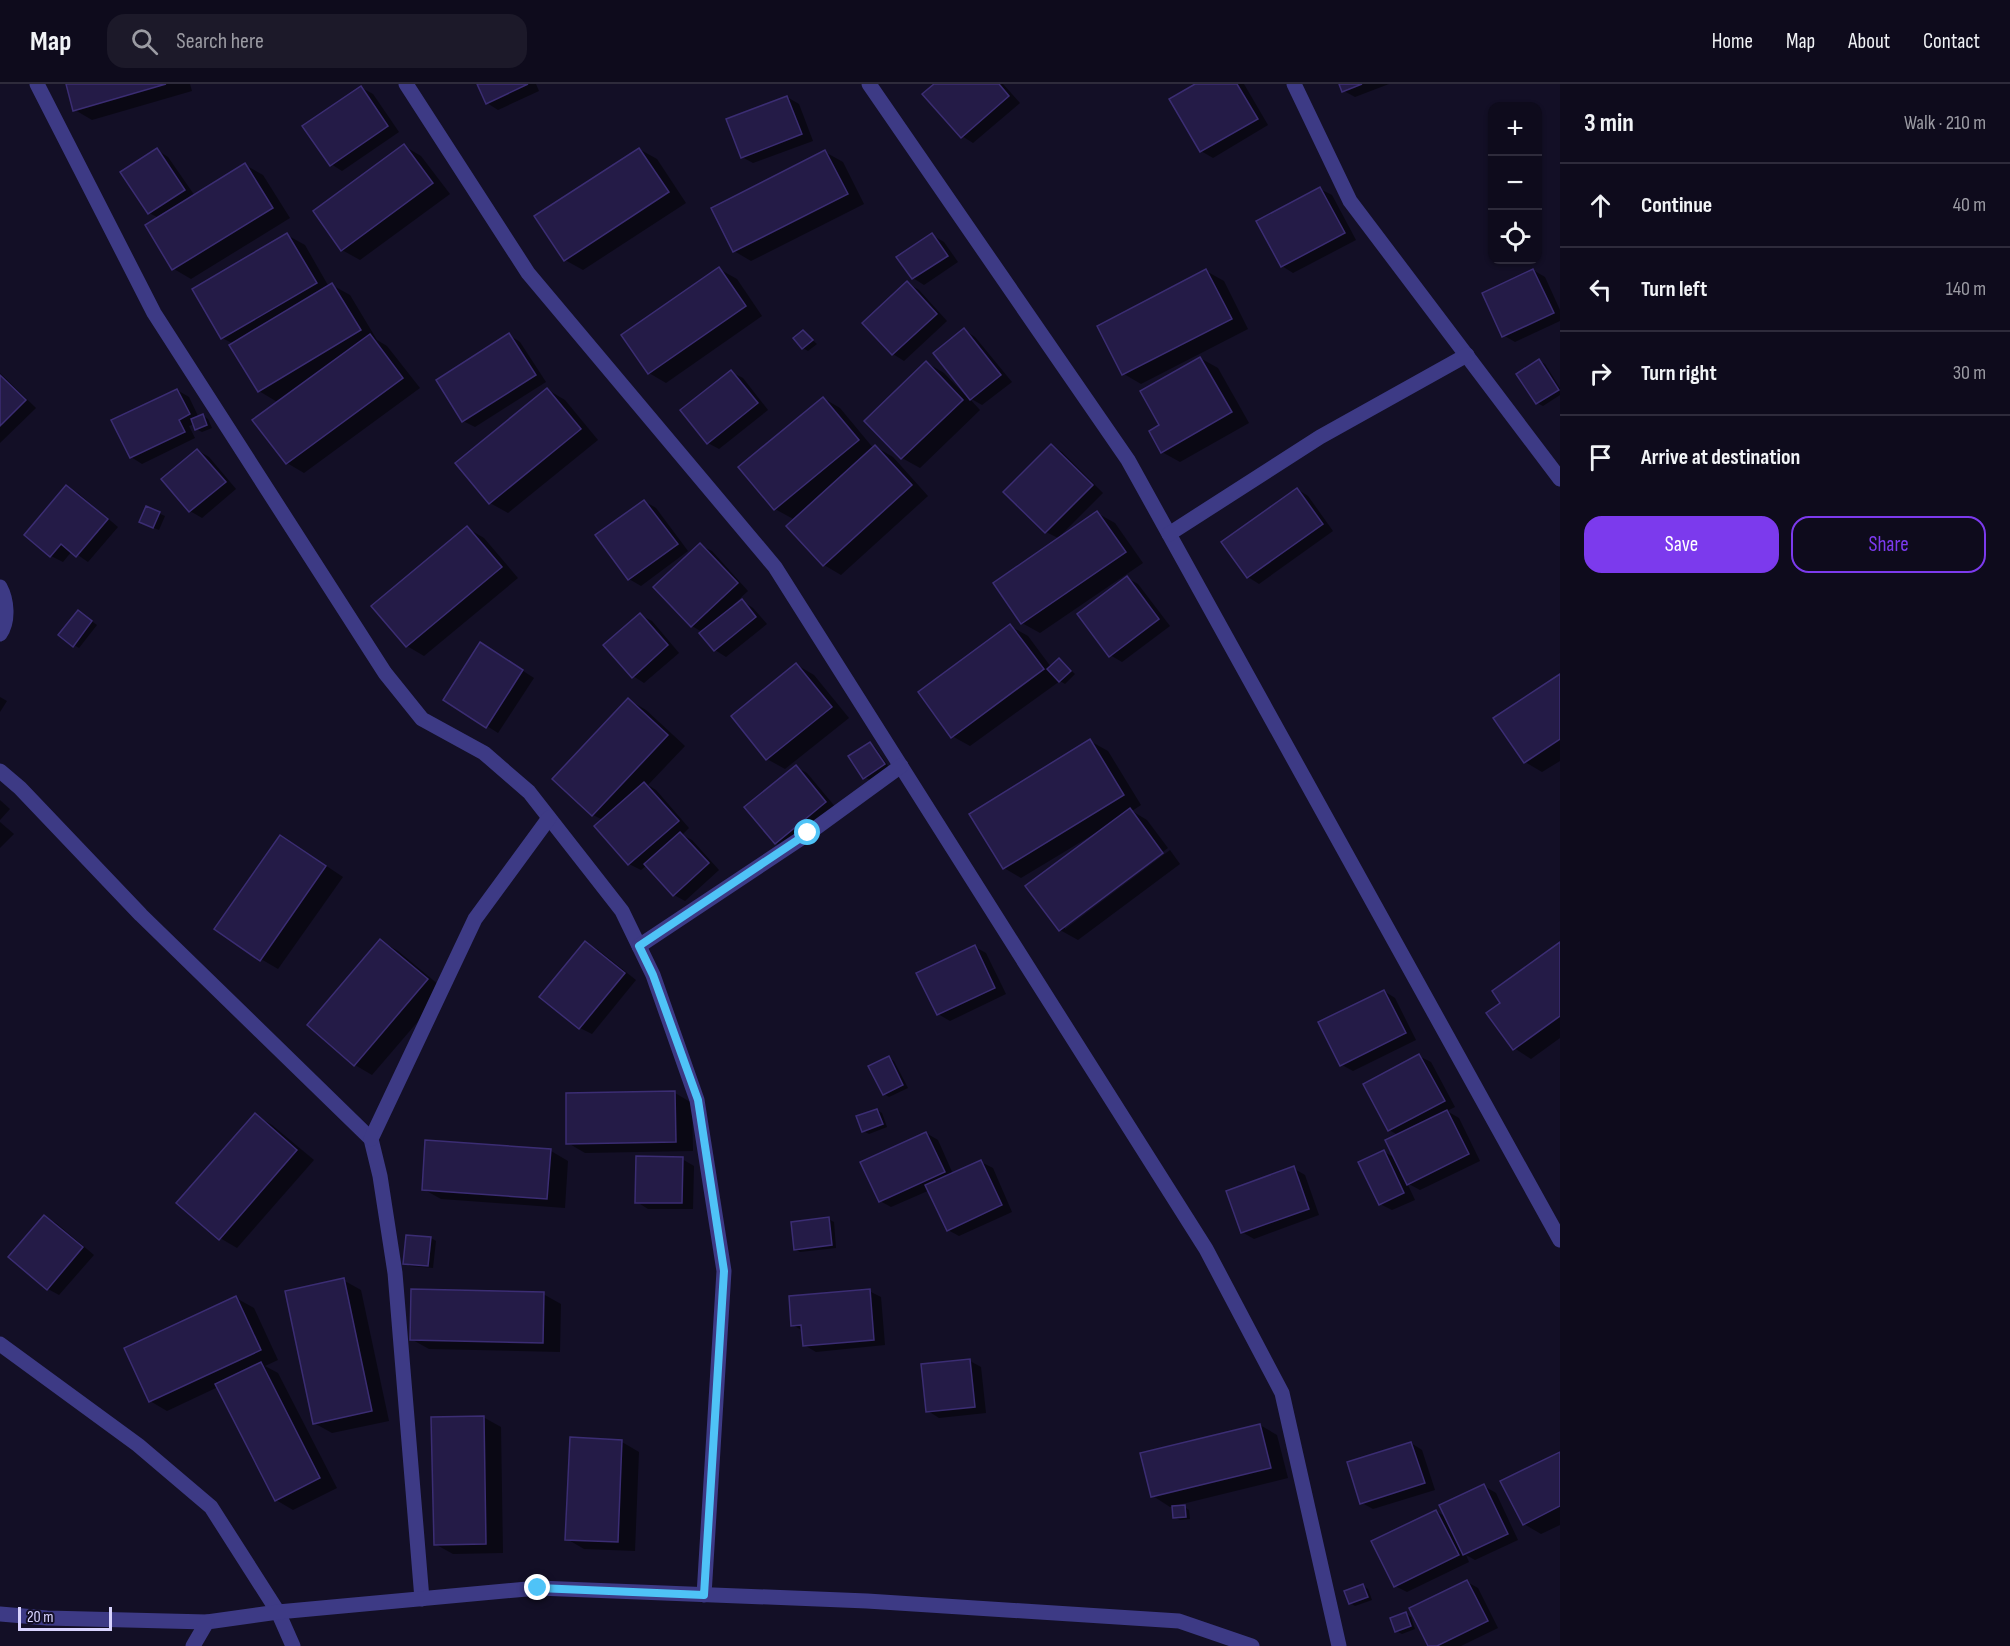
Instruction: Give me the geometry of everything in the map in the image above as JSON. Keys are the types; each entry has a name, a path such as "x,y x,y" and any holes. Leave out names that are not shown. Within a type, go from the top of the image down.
{"street":[{"path":"38,84 154,313 385,673 422,719 484,753 530,792 622,911 653,975 698,1100 724,1271 704,1595"},
{"path":"406,84 528,273 775,567 1206,1248 1282,1393 1339,1646"},
{"path":"869,84 1128,460 1560,1240"},
{"path":"1294,84 1350,201 1560,479"},
{"path":"1169,534 1320,436 1467,356"},
{"path":"0,587 6,613 0,634"},
{"path":"639,946 808,833 901,766"},
{"path":"0,771 20,788 141,915 372,1139 395,1273 422,1599"},
{"path":"372,1139 475,919 549,818"},
{"path":"0,1344 138,1445 211,1507 278,1612 293,1646"},
{"path":"0,1614 47,1618 207,1622 278,1612 538,1588 867,1601 1179,1621 1252,1646"},
{"path":"193,1646 207,1622"}],"building":[{"path":"66,84 166,84 73,111"},
{"path":"477,84 528,84 486,104"},
{"path":"934,84 999,84 1009,96 961,138 922,94"},
{"path":"1195,84 1237,84 1258,119 1200,152 1169,99"},
{"path":"1339,84 1362,84 1342,92"},
{"path":"361,86 388,126 330,166 302,126"},
{"path":"787,96 802,134 741,158 726,119"},
{"path":"404,144 433,183 341,251 313,211"},
{"path":"157,148 185,190 148,214 120,172"},
{"path":"639,148 669,192 564,261 534,216"},
{"path":"825,150 848,194 733,252 711,208"},
{"path":"245,163 273,208 172,270 145,225"},
{"path":"1320,187 1345,233 1281,267 1256,221"},
{"path":"287,233 317,283 221,339 192,289"},
{"path":"932,233 948,256 912,279 896,257"},
{"path":"719,267 746,306 648,374 621,335"},
{"path":"1206,269 1232,319 1122,375 1097,326"},
{"path":"1533,269 1554,313 1502,337 1482,293"},
{"path":"907,281 937,314 892,355 862,323"},
{"path":"332,283 361,330 258,392 229,345"},
{"path":"964,328 1001,375 970,400 933,353"},
{"path":"803,330 813,340 802,349 793,338"},
{"path":"509,333 536,375 462,422 436,380"},
{"path":"370,334 403,378 286,464 252,420"},
{"path":"1200,357 1232,412 1161,453 1149,431 1159,425 1140,391"},
{"path":"1539,359 1559,390 1536,404 1516,374"},
{"path":"926,361 963,400 901,459 864,421"},
{"path":"731,370 758,403 707,444 680,410"},
{"path":"0,375 26,400 0,426"},
{"path":"547,388 581,429 489,504 455,463"},
{"path":"177,389 190,414 179,420 185,432 130,458 111,420"},
{"path":"823,397 859,440 774,510 738,467"},
{"path":"203,414 207,425 195,430 191,419"},
{"path":"1051,444 1093,485 1045,533 1003,492"},
{"path":"875,445 912,485 823,566 786,526"},
{"path":"197,449 226,482 189,512 161,479"},
{"path":"66,485 108,519 76,557 61,544 50,557 24,535"},
{"path":"1297,488 1323,524 1247,578 1221,542"},
{"path":"644,500 678,544 628,580 595,535"},
{"path":"146,506 160,512 153,528 139,522"},
{"path":"1097,511 1126,552 1021,624 993,583"},
{"path":"467,526 502,567 406,647 371,606"},
{"path":"700,543 738,583 691,627 653,587"},
{"path":"1127,576 1159,619 1109,657 1077,614"},
{"path":"742,599 756,617 714,651 699,633"},
{"path":"78,610 92,621 73,647 58,635"},
{"path":"640,613 668,645 632,678 603,645"},
{"path":"1010,624 1044,669 951,738 918,692"},
{"path":"480,642 523,670 486,728 443,700"},
{"path":"1059,658 1071,671 1059,682 1047,669"},
{"path":"796,663 832,707 766,760 731,716"},
{"path":"1560,674 1560,739 1524,763 1493,718"},
{"path":"628,698 668,735 592,816 552,779"},
{"path":"1090,739 1124,795 1003,869 969,814"},
{"path":"870,742 885,764 863,779 848,756"},
{"path":"796,765 826,802 775,844 744,807"},
{"path":"644,782 679,821 628,865 594,826"},
{"path":"1130,808 1163,853 1059,931 1025,886"},
{"path":"680,832 709,863 673,896 644,864"},
{"path":"280,835 326,866 260,961 214,929"},
{"path":"380,939 428,979 354,1066 307,1025"},
{"path":"585,941 625,973 579,1029 539,997"},
{"path":"1560,942 1560,1016 1513,1050 1486,1013 1500,1003 1492,991"},
{"path":"975,945 995,988 937,1015 916,973"},
{"path":"1384,990 1406,1033 1340,1066 1318,1022"},
{"path":"1419,1054 1445,1101 1388,1131 1363,1084"},
{"path":"889,1056 903,1085 883,1095 868,1066"},
{"path":"675,1091 676,1142 566,1144 566,1093"},
{"path":"877,1109 883,1124 862,1132 856,1116"},
{"path":"1447,1110 1469,1154 1407,1185 1385,1140"},
{"path":"255,1113 297,1150 219,1240 176,1203"},
{"path":"926,1132 945,1172 879,1202 860,1162"},
{"path":"425,1140 551,1149 547,1199 422,1190"},
{"path":"1384,1150 1404,1193 1379,1205 1358,1162"},
{"path":"636,1156 683,1157 682,1203 635,1203"},
{"path":"981,1160 1002,1205 947,1231 925,1185"},
{"path":"1294,1166 1309,1209 1241,1233 1226,1191"},
{"path":"44,1215 83,1247 47,1290 8,1257"},
{"path":"829,1217 832,1245 794,1250 791,1222"},
{"path":"406,1235 431,1237 428,1266 403,1264"},
{"path":"344,1278 372,1411 313,1424 285,1291"},
{"path":"411,1289 544,1292 543,1343 410,1340"},
{"path":"870,1289 874,1340 803,1346 801,1325 791,1326 789,1296"},
{"path":"236,1296 261,1350 149,1402 124,1348"},
{"path":"970,1359 975,1407 926,1412 921,1364"},
{"path":"261,1362 320,1478 275,1501 215,1384"},
{"path":"484,1416 486,1544 434,1545 431,1417"},
{"path":"1260,1424 1271,1468 1151,1497 1140,1453"},
{"path":"570,1437 622,1440 618,1542 565,1540"},
{"path":"1411,1442 1425,1483 1360,1504 1347,1462"},
{"path":"1560,1452 1560,1506 1523,1525 1500,1481"},
{"path":"1484,1484 1508,1534 1463,1555 1439,1505"},
{"path":"1185,1505 1186,1517 1173,1518 1172,1506"},
{"path":"1436,1510 1459,1555 1394,1587 1371,1541"},
{"path":"1467,1580 1488,1621 1437,1646 1428,1646 1409,1608"},
{"path":"1363,1584 1368,1597 1349,1604 1344,1591"},
{"path":"1406,1612 1411,1626 1395,1632 1390,1618"}],"route":[{"path":"538,1588 704,1595 724,1271 698,1100 653,975 639,946 808,833"}]}
